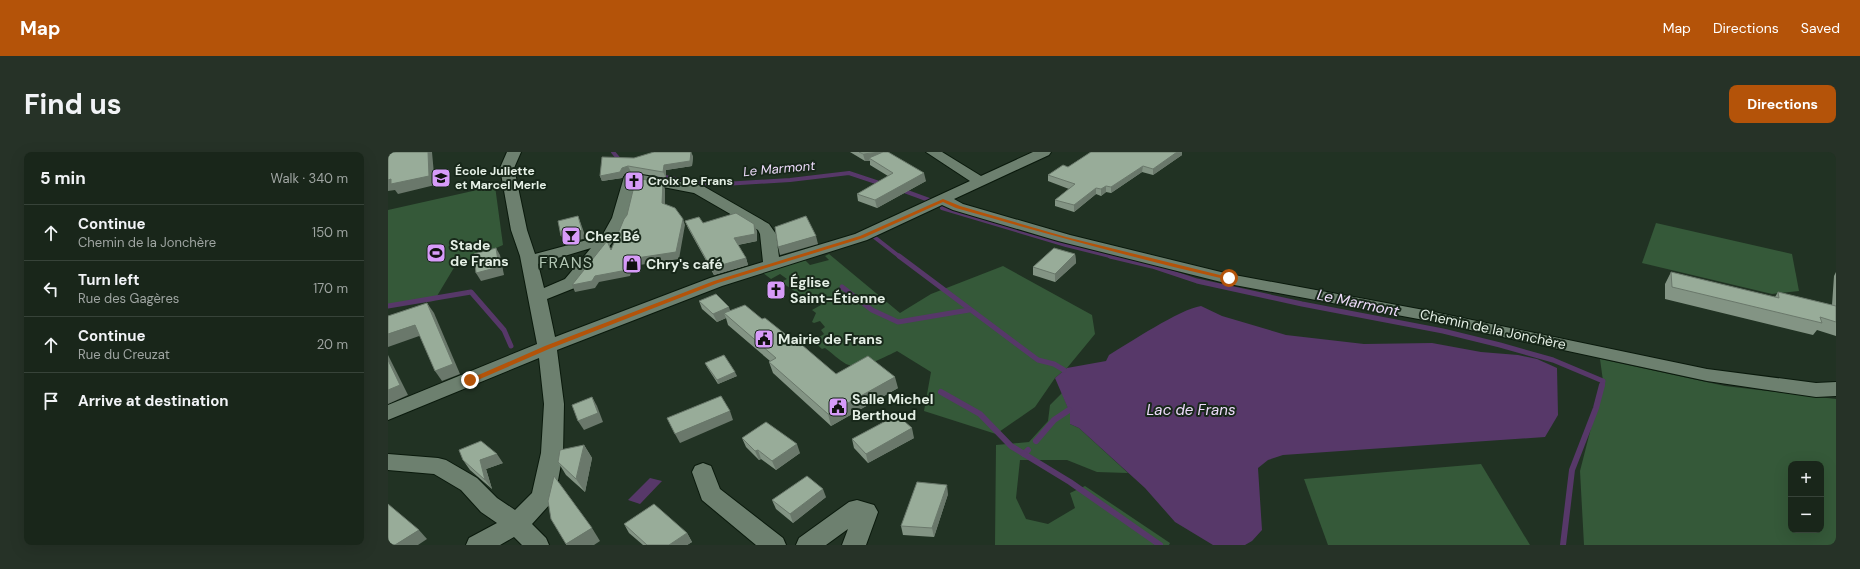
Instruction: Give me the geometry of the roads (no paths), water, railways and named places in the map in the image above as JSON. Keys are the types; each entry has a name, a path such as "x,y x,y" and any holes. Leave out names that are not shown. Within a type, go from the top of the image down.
{"street":[{"path":"478,545 517,524 543,497 552,453 554,404 547,347 529,261 519,230 507,168 514,152"},
{"path":"933,152 980,182"},
{"path":"388,413 547,347 716,282 862,237 1044,152"},
{"path":"537,296 559,289 571,283 586,267 606,239 614,231 620,218 631,176 698,189 764,227 768,234 772,265"},
{"name":"Chemin de la Jonchère","path":"943,200 958,207 1064,238 1229,278 1424,315 1707,375 1816,390 1836,389"},
{"path":"529,261 606,239"},
{"path":"388,462 438,466 469,484 489,505 517,524 537,545"},
{"path":"703,472 710,494 774,545"},
{"path":"808,545 857,509 866,512 854,545"}],"water":[{"name":"Lac de Frans","path":"1201,306 1222,316 1286,335 1364,344 1432,343 1481,352 1518,355 1537,359 1557,368 1558,415 1545,437 1283,455 1268,460 1258,468 1262,530 1252,541 1245,545 1213,545 1175,522 1145,488 1079,428 1070,424 1070,413 1055,378 1067,368 1106,361 1109,355 1155,327 1181,313"},
{"path":"650,478 662,481 640,504 628,500"}],"waterway":[{"name":"Le Marmont","path":"613,152 622,163"},
{"name":"Le Marmont","path":"660,176 690,182 724,184 790,180 849,173 882,184"},
{"name":"Le Marmont","path":"899,189 929,200"},
{"name":"Le Marmont","path":"942,208 1066,245 1110,256"},
{"path":"873,236 900,257"},
{"path":"899,256 1038,360 1054,364 1064,370"},
{"name":"Le Marmont","path":"1110,256 1152,266 1197,281 1302,304 1443,331 1500,345 1553,360 1603,381 1602,386"},
{"name":"Le Marmont","path":"1110,256 1114,257"},
{"path":"842,287 872,310 898,322 969,310"},
{"path":"388,306 471,292 504,330 511,346"},
{"name":"Le Marmont","path":"1563,545 1572,470 1596,408 1602,385"},
{"path":"941,392 980,414 1011,446 1024,454"},
{"path":"1036,441 1054,420 1069,410"},
{"path":"1024,454 1028,450"},
{"path":"1024,454 1070,482 1160,545"}],"place":[{"name":"École Juliette et Marcel Merle","path":"441,178"},
{"name":"Croix De Frans","path":"634,181"},
{"name":"Chez Bé","path":"571,236"},
{"name":"Stade de Frans","path":"436,253"},
{"name":"Chry's café","path":"632,264"},
{"name":"Église Saint-Étienne","path":"776,290"},
{"name":"Mairie de Frans","path":"764,339"},
{"name":"Salle Michel Berthoud","path":"838,407"}],"district":[{"name":"FRANS","path":"566,262"}]}
